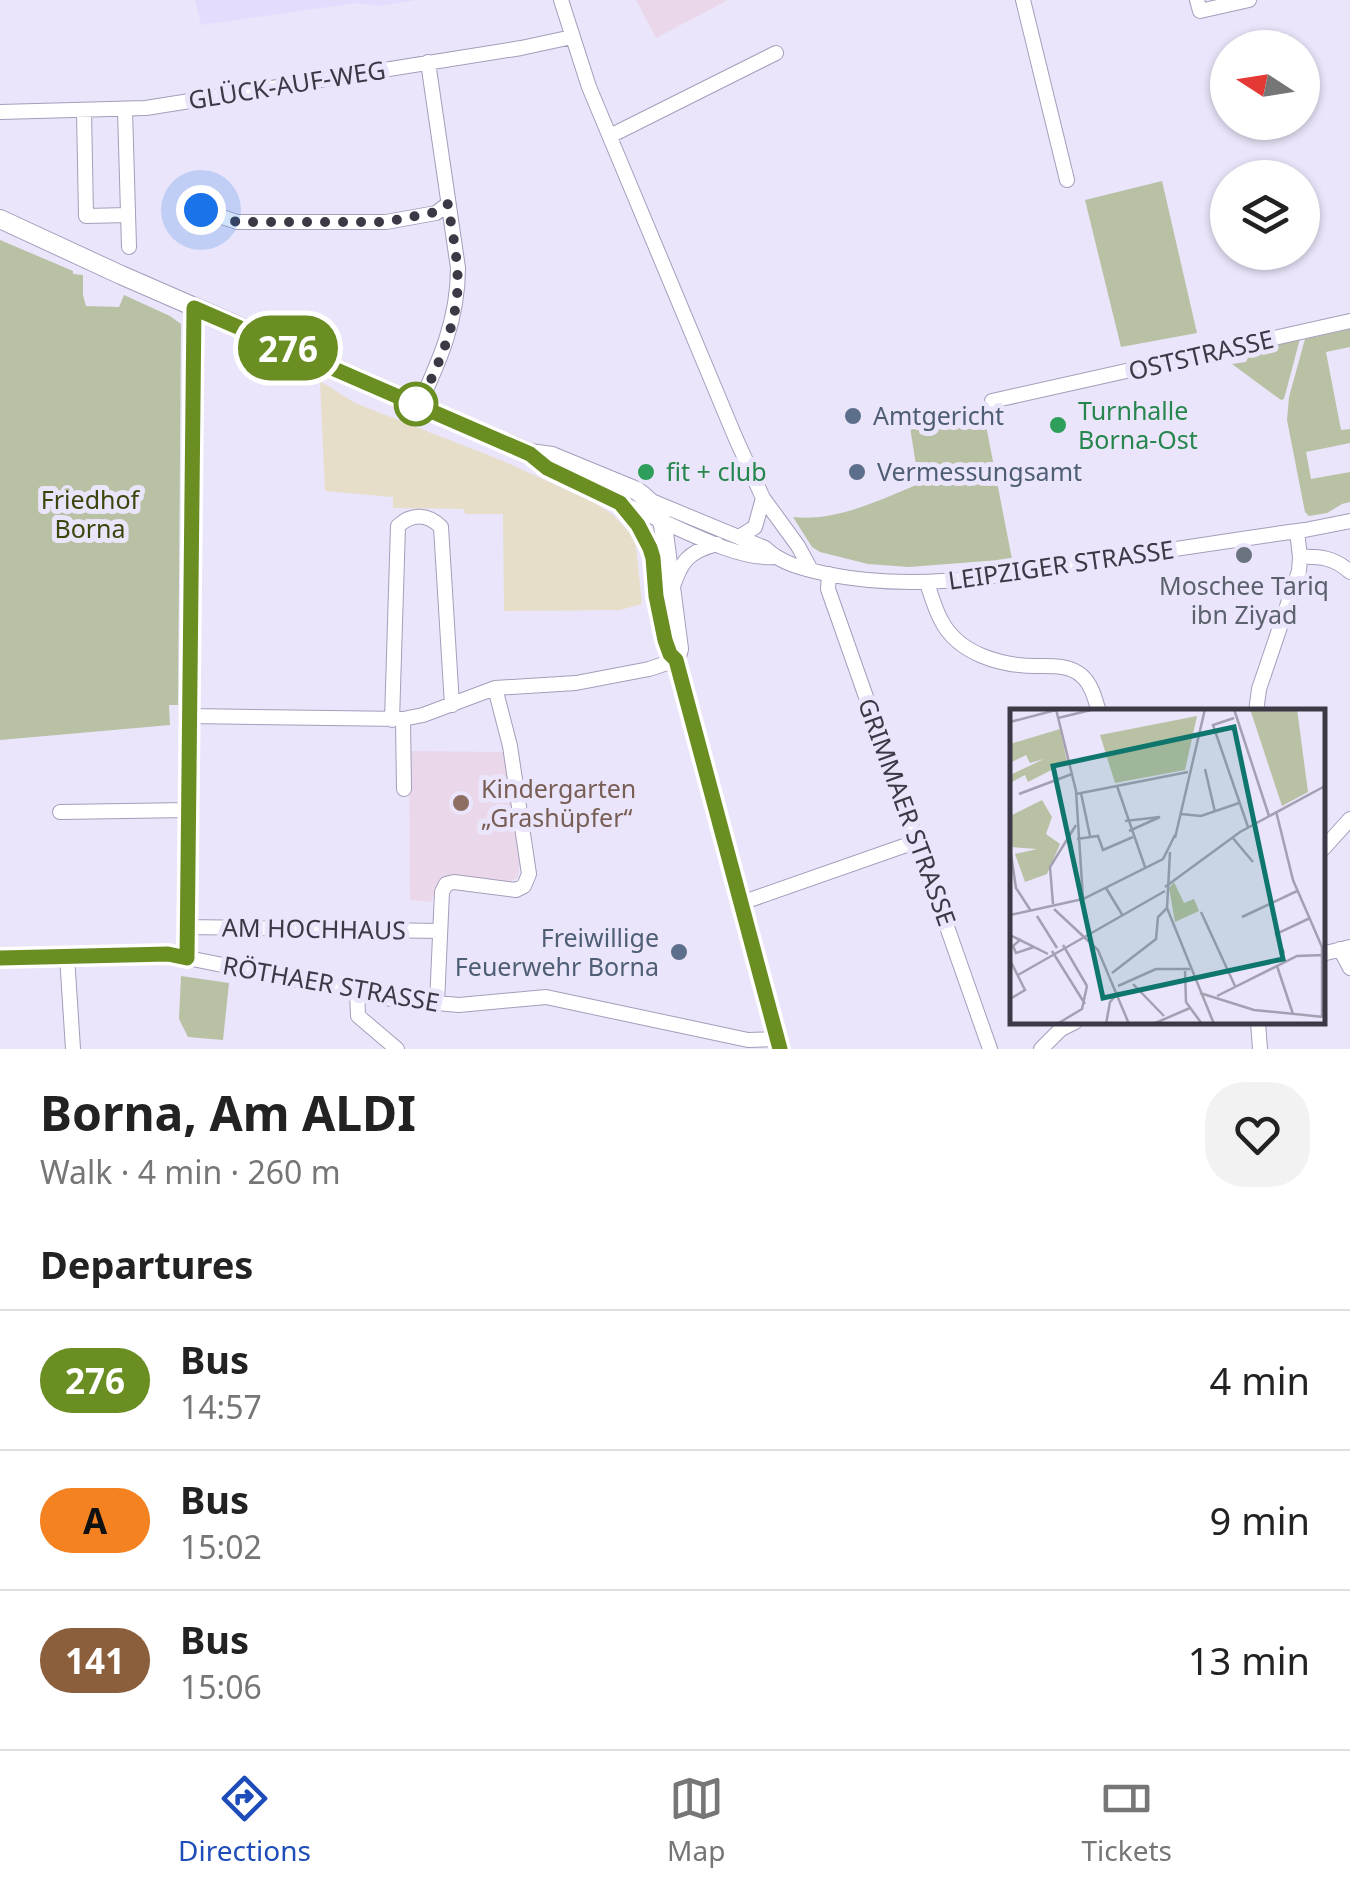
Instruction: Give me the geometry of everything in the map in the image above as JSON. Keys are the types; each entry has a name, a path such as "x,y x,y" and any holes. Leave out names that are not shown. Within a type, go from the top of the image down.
{"main road":[{"name":"LEIPZIGER STRASSE","path":"0,219 530,454 547,468 620,503"},
{"name":"LEIPZIGER STRASSE","path":"530,454 552,456 628,486 649,500"},
{"path":"649,500 664,523 679,648 676,660 779,1044"},
{"path":"620,503 645,536 653,558 665,640 676,660"}],"street":[{"path":"561,0 610,136 736,439 762,498 811,570"},
{"path":"1023,0 1067,180"},
{"path":"1198,0 1200,10 1249,0"},
{"name":"GLÜCK-AUF-WEG","path":"0,112 125,110 572,37"},
{"path":"610,136 776,53"},
{"path":"419,406 449,336 458,268 428,62"},
{"path":"84,110 86,216 128,215"},
{"path":"125,110 129,247"},
{"path":"201,210 237,222 386,222 436,212 448,204"},
{"path":"187,958 194,308"},
{"name":"OSTSTRASSE","path":"992,401 1350,321"},
{"path":"739,537 755,527 762,498"},
{"name":"LEIPZIGER STRASSE","path":"649,500 764,548 774,557 811,570 882,582 967,580 1350,521"},
{"name":"LEIPZIGER STRASSE","path":"620,503 718,544 760,558 774,557"},
{"path":"653,558 654,543 664,523 681,514"},
{"path":"774,557 779,542 775,515"},
{"path":"404,789 398,720 398,526 412,517 428,517 442,526 452,705"},
{"path":"1256,709 1259,689 1296,584 1300,557 1296,531"},
{"path":"670,595 684,560 700,549 718,544"},
{"path":"1300,557 1330,559 1350,572"},
{"name":"GRIMMAER STRASSE","path":"829,574 828,589 990,1049"},
{"path":"927,583 942,624 968,648 998,662 1055,666 1079,673 1092,690 1097,709"},
{"path":"190,716 398,720 495,688 576,683 676,660"},
{"name":"AM HOCHHAUS","path":"436,1003 442,892 446,884 516,890 524,886 529,874 517,784 495,688"},
{"path":"60,812 189,810"},
{"path":"1325,847 1350,819"},
{"path":"741,903 918,841"},
{"name":"AM HOCHHAUS","path":"188,927 440,931"},
{"path":"1345,948 1350,968"},
{"name":"RÖTHAER STRASSE","path":"0,958 168,954 392,999 460,1005 546,997 779,1044"},
{"path":"67,956 73,1049"},
{"path":"357,992 358,1016 397,1049"},
{"path":"1041,1049 1060,1029 1071,1024"},
{"path":"1258,1024 1260,1049"}],"shaded area":[{"path":"195,0 416,0 380,6 357,3 201,25"},
{"path":"636,0 728,0 656,38"},
{"path":"320,381 355,403 503,461 612,514 636,546 642,604 620,610 504,611 503,514 393,508 393,497 325,491"},
{"name":"Kindergarten „Grashüpfer“","path":"409,751 506,752 520,854 518,877 506,884 436,889 431,902 410,900"}],"green space":[{"path":"1162,181 1197,333 1121,347 1085,200"},
{"name":"Friedhof Borna","path":"0,240 83,275 86,306 119,307 124,295 181,324 178,705 169,705 170,725 0,740"},
{"path":"1350,329 1350,347 1326,352 1341,430 1350,429 1350,443 1306,452 1311,479 1350,472 1350,502 1309,516 1305,512 1287,420 1289,397 1305,339"},
{"path":"1301,335 1284,399 1232,364 1246,362 1254,345"},
{"path":"951,410 983,410 1012,559 909,567 868,564 812,547 793,517 841,513 919,484 910,427"},
{"path":"181,976 229,983 223,1040 188,1037 179,1019"}],"bus line":[{"name":"276","path":"0,958 168,954 187,958 194,308 530,454 547,468 620,503 638,525 653,558 665,640 676,660 780,1049"}],"place":[{"name":"Amtgericht","path":"853,416"},
{"name":"Turnhalle Borna-Ost","path":"1058,425"},
{"name":"fit + club","path":"646,472"},
{"name":"Vermessungsamt","path":"857,472"},
{"name":"Moschee Tariq ibn Ziyad","path":"1244,555"},
{"name":"Kindergarten „Grashüpfer“","path":"461,803"},
{"name":"Freiwillige Feuerwehr Borna","path":"679,952"}],"route":[{"path":"201,210 237,222 386,222 436,212 448,204 458,289 442,356 419,406 416,404"}]}
